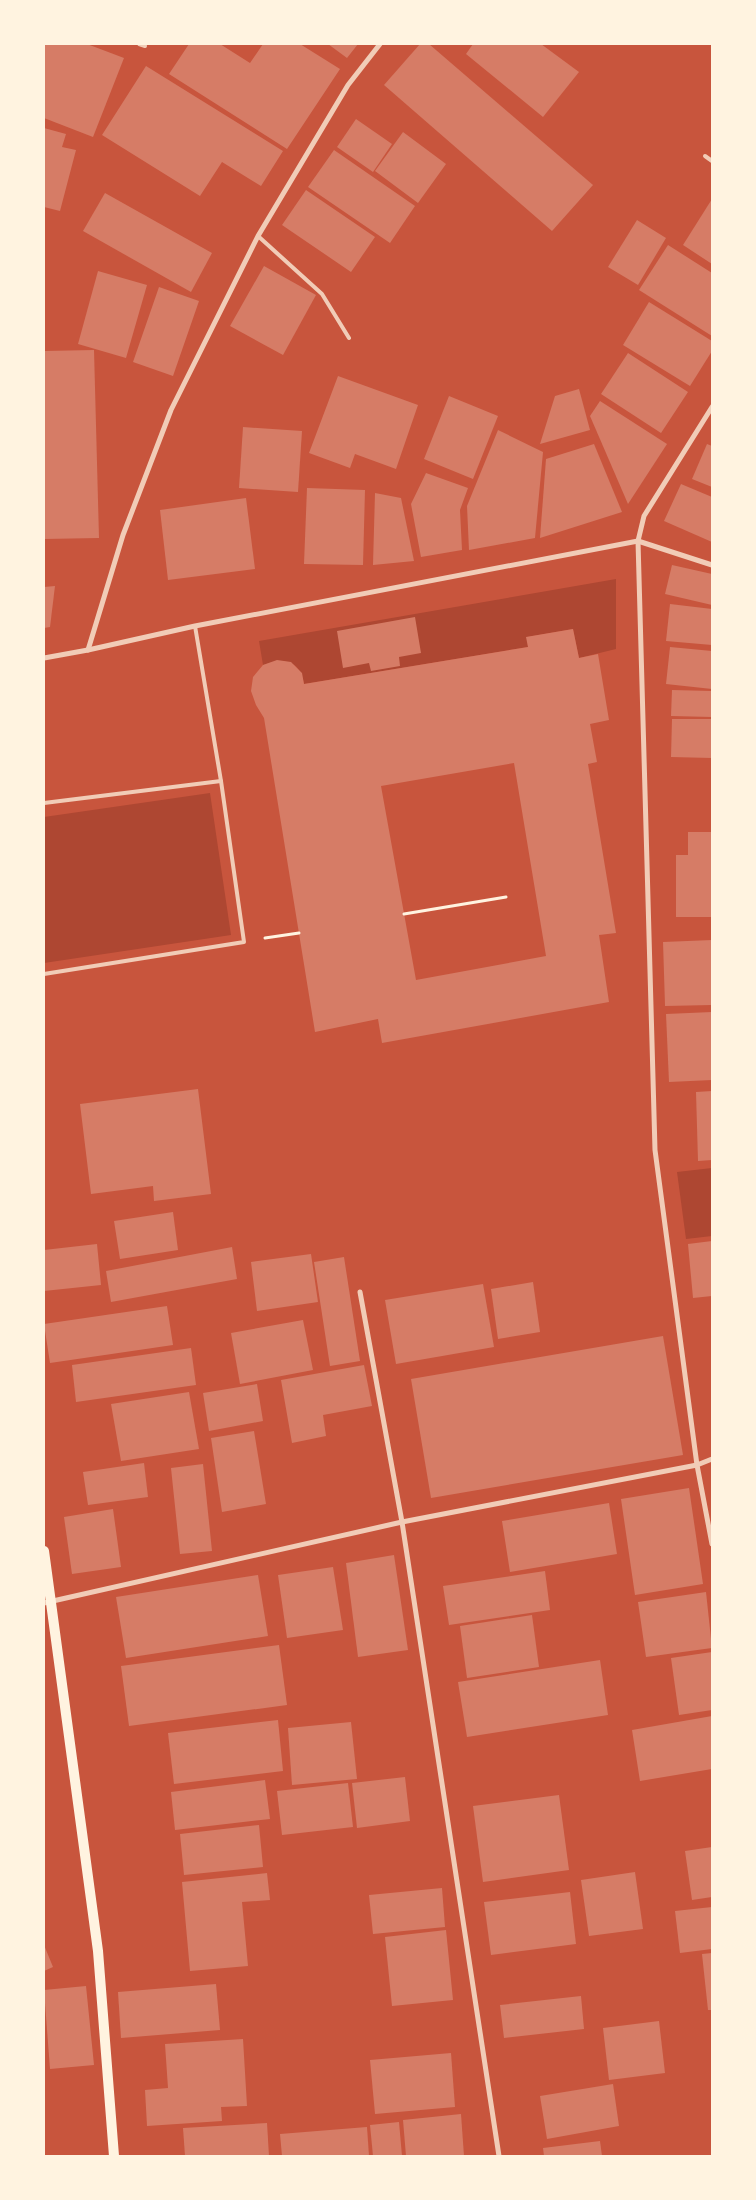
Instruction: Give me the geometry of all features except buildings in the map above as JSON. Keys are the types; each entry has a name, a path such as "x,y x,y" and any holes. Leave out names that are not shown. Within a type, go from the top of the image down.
{"main road":[{"path":"44,1552 46,1603 98,1951 114,2156"}],"street":[{"path":"88,650 123,535 171,410 258,236 348,85 380,44"},
{"path":"712,407 644,516 638,541 655,1150 697,1465 712,1544"},
{"path":"44,658 195,626 638,541 712,565"},
{"path":"360,1292 402,1522 499,2156"},
{"path":"46,1603 402,1522 697,1465 712,1459"}],"lane":[{"path":"138,44 145,46"},
{"path":"705,156 712,161"},
{"path":"258,236 322,294 349,338"},
{"path":"44,974 244,942 221,781 195,626"},
{"path":"44,803 221,781"}],"path":[{"path":"404,914 506,897"},
{"path":"244,942 299,933"}],"shaded area":[{"path":"616,579 616,649 579,658 573,629 527,637 528,647 304,684 299,670 290,662 284,661 263,665 259,641"},
{"path":"210,793 231,935 44,963 44,817"},
{"path":"712,1168 712,1236 686,1239 677,1172"}]}
